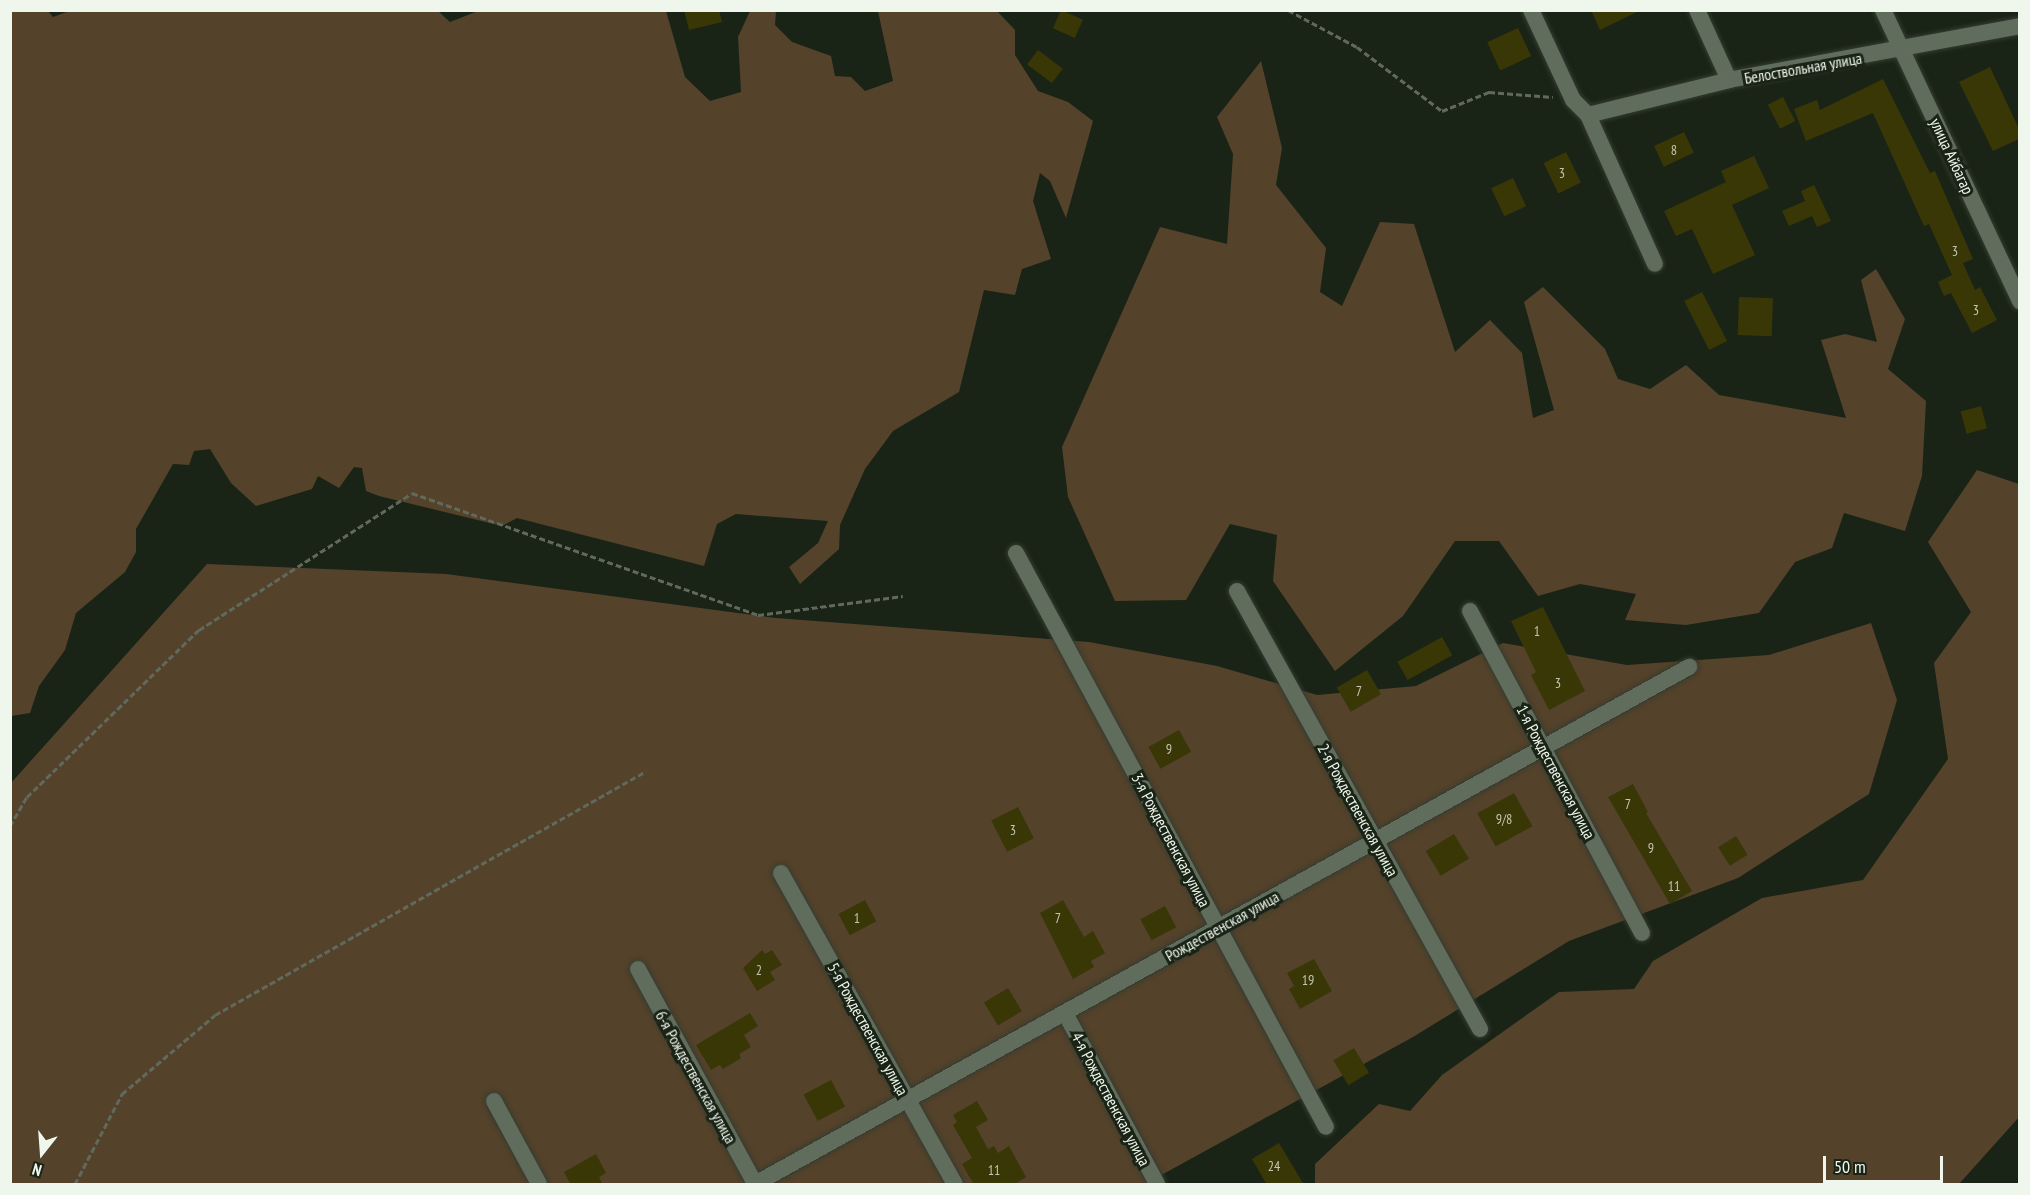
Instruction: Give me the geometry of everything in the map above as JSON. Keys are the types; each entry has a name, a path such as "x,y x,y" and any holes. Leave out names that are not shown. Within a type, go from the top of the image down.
{"street":[{"path":"1531,10 1573,100 1588,115 1655,264"},
{"path":"1697,10 1729,80"},
{"name":"улица Айбагар","path":"1883,10 2019,301"},
{"name":"Белоствольная улица","path":"1588,115 1729,80 1903,51 2019,26"},
{"name":"3-я Рождественская улица","path":"1016,553 1326,1127"},
{"name":"2-я Рождественская улица","path":"1237,591 1480,1029"},
{"name":"1-я Рождественская улица","path":"1470,611 1642,933"},
{"name":"Рождественская улица","path":"755,1185 1689,667"},
{"name":"5-я Рождественская улица","path":"781,873 955,1185"},
{"name":"6-я Рождественская улица","path":"638,969 755,1185"},
{"name":"4-я Рождественская улица","path":"1065,1013 1157,1185"},
{"path":"494,1101 539,1185"}],"path":[{"path":"1288,10 1357,47 1442,111 1489,92 1573,100"},
{"path":"10,826 27,797 199,630 412,492 758,615 903,596"},
{"path":"75,1185 122,1094 215,1015 646,771"}],"shaded area":[{"path":"72,10 437,10 450,22 478,11 666,11 685,77 710,101 741,92 738,37 750,11 776,11 775,25 792,42 831,56 835,76 851,77 865,91 893,81 878,11 997,11 1015,30 1015,55 1038,91 1068,102 1093,121 1066,218 1050,181 1040,173 1033,201 1051,259 1022,269 1015,295 984,290 959,392 893,431 865,469 840,525 839,549 800,584 789,567 818,543 828,521 736,514 717,524 704,566 517,518 502,526 379,496 366,491 362,468 354,467 339,488 318,476 312,489 256,506 231,483 210,449 194,451 189,465 173,464 136,529 136,552 125,572 76,613 65,650 39,686 30,713 11,716 11,11 48,11 53,17"},
{"path":"1261,61 1282,148 1276,185 1326,248 1320,292 1342,306 1380,222 1414,224 1455,352 1490,320 1522,353 1533,418 1554,410 1524,302 1543,287 1605,349 1618,379 1650,389 1686,365 1719,395 1846,418 1821,340 1845,334 1877,342 1861,280 1876,269 1905,319 1888,369 1926,401 1922,476 1905,531 1844,513 1832,548 1795,562 1759,613 1686,625 1625,620 1636,594 1580,584 1538,596 1499,541 1455,541 1403,616 1335,671 1273,581 1277,535 1230,524 1186,600 1115,601 1068,497 1062,447 1160,227 1227,244 1233,154 1217,117"},
{"path":"1977,470 2019,484 2020,1116 1959,1184 1315,1184 1315,1164 1379,1104 1410,1111 1442,1075 1559,992 1634,989 1653,961 1762,898 1863,880 1948,759 1934,663 1971,612 1928,542"},
{"path":"207,564 446,574 776,618 1089,642 1217,666 1317,695 1416,686 1503,643 1627,665 1769,655 1871,623 1897,700 1869,794 1738,878 1569,941 1413,1037 1145,1184 11,1184 11,783"}],"building":[{"path":"684,10 719,10 722,22 689,30"},
{"path":"1061,10 1083,20 1075,38 1053,28"},
{"path":"1591,10 1641,10 1600,30"},
{"path":"1518,28 1531,56 1500,70 1487,42"},
{"path":"1038,50 1063,69 1052,83 1027,64"},
{"path":"1990,67 2019,129 2019,139 1993,151 1959,82"},
{"path":"1883,79 1930,173 1935,171 1973,259 1963,263 1975,290 1980,287 1997,320 1972,333 1951,293 1944,296 1938,282 1952,275 1929,224 1924,226 1873,113 1806,141 1794,109 1817,100 1820,110"},
{"path":"1783,97 1795,121 1780,129 1768,105"},
{"path":"1684,132 1694,153 1664,167 1654,146"},
{"path":"1566,152 1581,183 1558,194 1544,163"},
{"path":"1754,156 1769,188 1732,205 1755,255 1713,274 1692,229 1676,236 1664,211 1726,182 1721,171"},
{"path":"1513,178 1526,206 1504,216 1491,188"},
{"path":"1814,185 1831,221 1817,227 1812,216 1789,226 1782,211 1805,201 1801,191"},
{"path":"1702,292 1727,341 1709,350 1684,301"},
{"path":"1739,297 1773,298 1772,336 1738,335"},
{"path":"1981,406 1987,428 1967,434 1961,411"},
{"path":"1543,607 1585,691 1549,710 1531,675 1536,672 1511,621"},
{"path":"1442,637 1452,655 1408,680 1397,662"},
{"path":"1367,670 1381,694 1351,712 1337,688"},
{"path":"1179,730 1191,752 1161,769 1148,747"},
{"path":"1633,784 1648,812 1646,813 1692,891 1670,904 1608,797"},
{"path":"1514,793 1532,826 1496,847 1477,813"},
{"path":"1018,807 1034,838 1007,852 991,821"},
{"path":"1454,834 1469,859 1441,876 1426,851"},
{"path":"1736,836 1748,855 1730,866 1718,847"},
{"path":"865,900 876,921 850,935 839,914"},
{"path":"1063,900 1084,937 1093,931 1105,953 1091,961 1094,967 1073,979 1040,913"},
{"path":"1165,906 1176,927 1152,940 1140,919"},
{"path":"762,950 765,954 772,950 782,965 770,972 775,980 757,991 743,968"},
{"path":"1314,959 1332,991 1300,1009 1289,989 1294,986 1287,973"},
{"path":"1008,988 1022,1011 998,1026 984,1002"},
{"path":"750,1013 758,1026 744,1035 751,1047 739,1054 741,1058 723,1069 720,1065 711,1070 696,1045"},
{"path":"1354,1048 1369,1073 1348,1085 1333,1060"},
{"path":"831,1080 845,1106 818,1121 804,1095"},
{"path":"977,1101 988,1120 976,1127 988,1149 994,1146 998,1153 1009,1146 1026,1177 1013,1185 974,1185 962,1164 972,1158 953,1125 957,1122 953,1115"},
{"path":"1279,1143 1304,1185 1267,1185 1252,1159"},
{"path":"596,1154 606,1173 599,1177 603,1185 571,1185 564,1172"}]}
